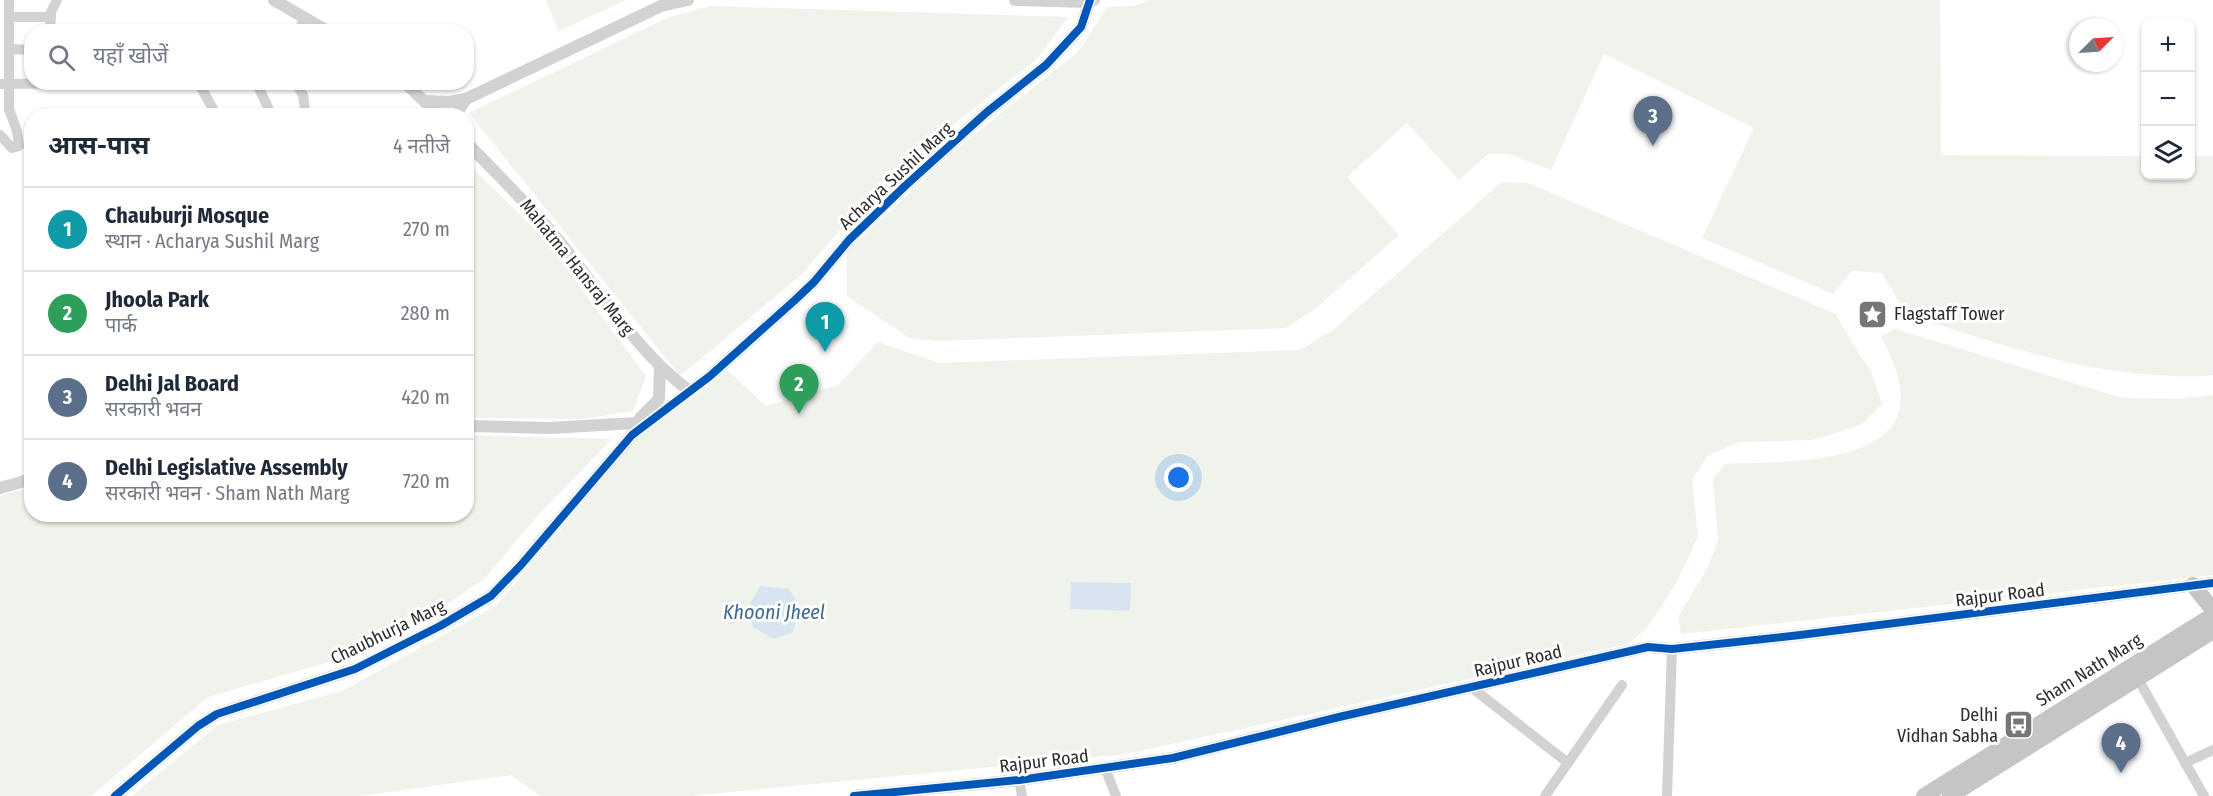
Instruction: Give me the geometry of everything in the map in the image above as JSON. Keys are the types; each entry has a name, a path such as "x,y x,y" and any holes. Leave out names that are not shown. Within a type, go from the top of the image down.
{"main road":[{"path":"2193,585 2213,610"},
{"name":"Sham Nath Marg","path":"1924,796 2213,615"},
{"name":"Sham Nath Marg","path":"1950,796 2213,631"}],"street":[{"path":"0,135 12,148 19,146 4,84 9,50 9,0"},
{"path":"51,24 57,0"},
{"path":"274,0 316,24"},
{"path":"425,101 449,102 466,99 662,6 688,0"},
{"path":"1015,0 1091,0"},
{"name":"Acharya Sushil Marg","path":"634,429 710,376 814,282 849,240 905,186 987,112 1046,65 1081,27 1091,0"},
{"path":"10,16 51,17"},
{"path":"302,24 306,18"},
{"path":"9,50 24,50"},
{"path":"4,84 24,84"},
{"path":"202,90 212,108"},
{"path":"260,90 268,108"},
{"path":"300,90 305,108"},
{"path":"413,90 432,108"},
{"path":"460,108 466,99"},
{"name":"Mahatma Hansraj Marg","path":"474,151 559,242 617,319 660,366 688,390"},
{"path":"474,426 634,429 659,399 660,366"},
{"name":"Chaubhurja Marg","path":"115,796 198,726 217,714 355,669 440,626 491,596 521,565 634,429"},
{"path":"0,488 24,481"},
{"name":"Rajpur Road","path":"854,796 945,792 1173,758 1648,647 1672,649 1800,635 2213,583"},
{"path":"1667,796 1672,649"},
{"path":"2138,678 2204,796"},
{"path":"1545,796 1622,685"},
{"path":"1471,687 1568,763"},
{"path":"2185,763 2213,750"},
{"path":"1105,768 1116,796"},
{"path":"1019,780 1022,796"}],"shaded area":[{"path":"626,0 559,31 546,1"},
{"path":"1151,0 1940,0 1941,155 2141,156 2141,180 2195,180 2195,156 2213,156 2213,375 2185,376 2126,372 2031,353 1907,315 1882,273 1852,271 1833,294 1702,238 1754,128 1604,54 1551,170 1509,154 1488,154 1459,180 1407,123 1347,177 1399,235 1315,309 1286,328 937,341 910,338 847,296 847,251 960,146 1078,52 1107,7 1132,6"},
{"path":"710,6 1068,17 1038,58 884,179 801,275 680,376 474,119 474,111 667,18"},
{"path":"474,170 543,237 646,376 633,411 583,419 474,418"},
{"path":"1502,182 1528,183 1836,314 1871,371 1882,404 1862,424 1836,433 1812,440 1739,442 1707,456 1692,480 1698,536 1678,580 1659,610 1646,629 1628,644 1126,754 690,796 540,796 511,775 359,796 132,796 218,725 342,691 496,606 636,440 728,371 766,406 787,400 801,387 808,394 838,385 878,342 939,363 1300,350 1333,330"},
{"path":"1895,329 2123,398 2179,399 2213,395 2213,575 1681,634 1678,617 1707,569 1718,540 1713,479 1725,464 1806,460 1836,455 1863,447 1885,434 1898,414 1900,388 1895,368 1881,336"},
{"path":"474,435 612,439 538,515 484,579 435,612 360,653 208,697 91,796 0,796 0,496 24,489 24,522 474,522"}],"water":[{"path":"1071,582 1131,583 1130,611 1070,609"},
{"name":"Khooni Jheel","path":"760,586 789,589 799,605 793,632 774,639 753,627 748,607"}],"cycle path":[{"path":"115,796 198,726 217,714 355,669 440,626 491,596 521,565 632,435 710,376 814,282 849,240 905,186 987,112 1046,65 1081,27 1090,0"},
{"path":"854,796 1019,780 1173,758 1339,717 1648,647 1672,649 1800,635 2213,583"}],"place":[{"name":"Delhi Jal Board","path":"1653,146"},
{"name":"Flagstaff Tower","path":"1873,314"},
{"name":"Chauburji Mosque","path":"825,352"},
{"name":"Jhoola Park","path":"799,414"},
{"name":"Delhi Vidhan Sabha","path":"2019,725"},
{"name":"Delhi Legislative Assembly","path":"2121,773"}]}
